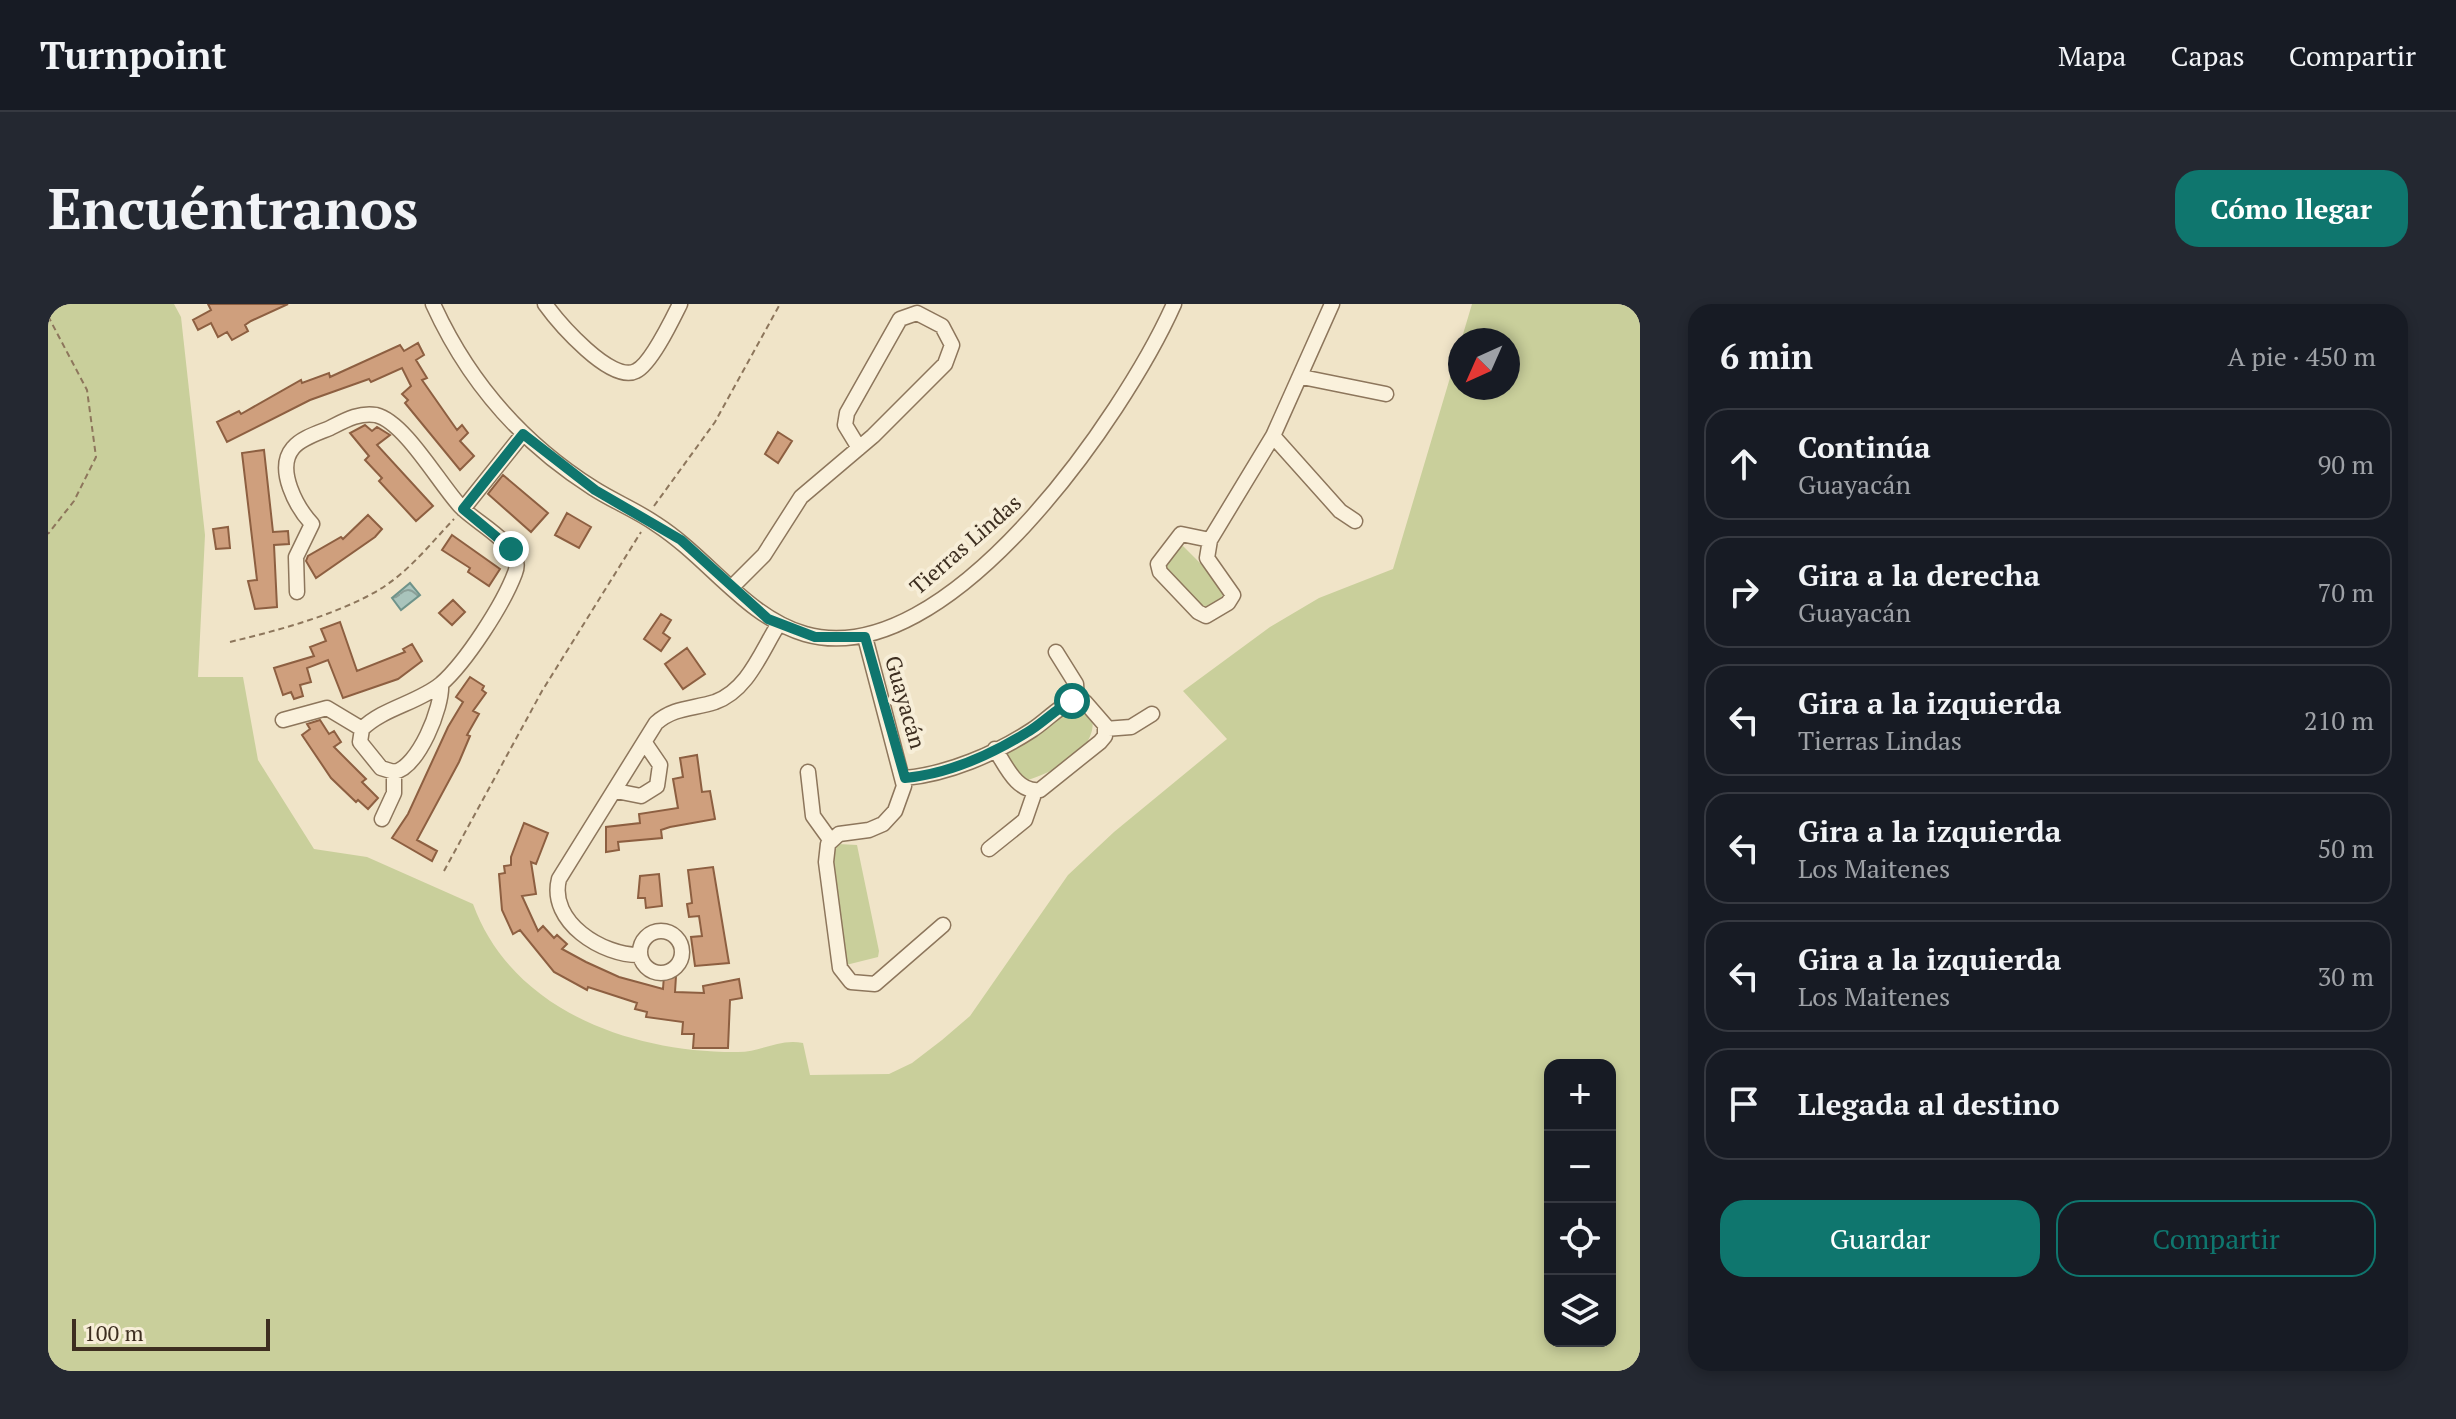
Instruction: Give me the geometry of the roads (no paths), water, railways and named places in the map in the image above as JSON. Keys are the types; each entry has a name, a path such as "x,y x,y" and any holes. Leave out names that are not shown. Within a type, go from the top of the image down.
{"street":[{"name":"Tierras Lindas","path":"433,304 469,369 523,434 595,490 681,540 778,625 830,639 865,637 901,624 929,607 1024,525 1107,426 1142,370 1174,304"},
{"path":"545,304 589,351 616,371 628,373 641,367 680,304"},
{"path":"1210,540 1181,534 1158,564 1160,572 1198,612 1206,616 1228,603 1233,595 1207,558 1210,540 1273,436 1332,304"},
{"path":"732,587 764,555 809,488 859,448 948,359 951,340 942,326 917,313 900,319 847,413 845,425 859,448"},
{"path":"1302,377 1386,394"},
{"path":"297,592 296,557 312,524 293,496 287,465 291,450 302,441 355,417 383,418 410,443 463,509 511,549 517,569 476,639 441,684 362,729 359,737 363,746 381,768 394,772 410,764 439,709 441,684"},
{"path":"463,509 523,434"},
{"path":"1273,436 1340,511 1355,521"},
{"path":"640,955 614,952 595,942 566,917 557,896 561,874 656,723 667,714 714,702 739,687 778,625"},
{"name":"Guayacán","path":"831,841 839,834 869,830 883,824 900,802 905,778 865,637"},
{"path":"989,849 1025,820 1035,791 1050,783 1100,742 1105,729 1100,716 1085,702 1077,700 1076,684 1056,652"},
{"name":"Guayacán","path":"905,778 935,774 995,749 1077,700"},
{"path":"283,720 327,708 362,729"},
{"path":"1105,729 1131,727 1152,714"},
{"path":"616,791 641,796 657,786 660,765 645,743"},
{"path":"995,749 1020,785 1035,791"},
{"path":"382,819 394,793 394,772"},
{"path":"808,772 813,816 831,841 826,862 839,963 851,982 863,986 880,982 943,925"}],"water":[{"path":"410,583 420,595 401,610 392,598"}]}
